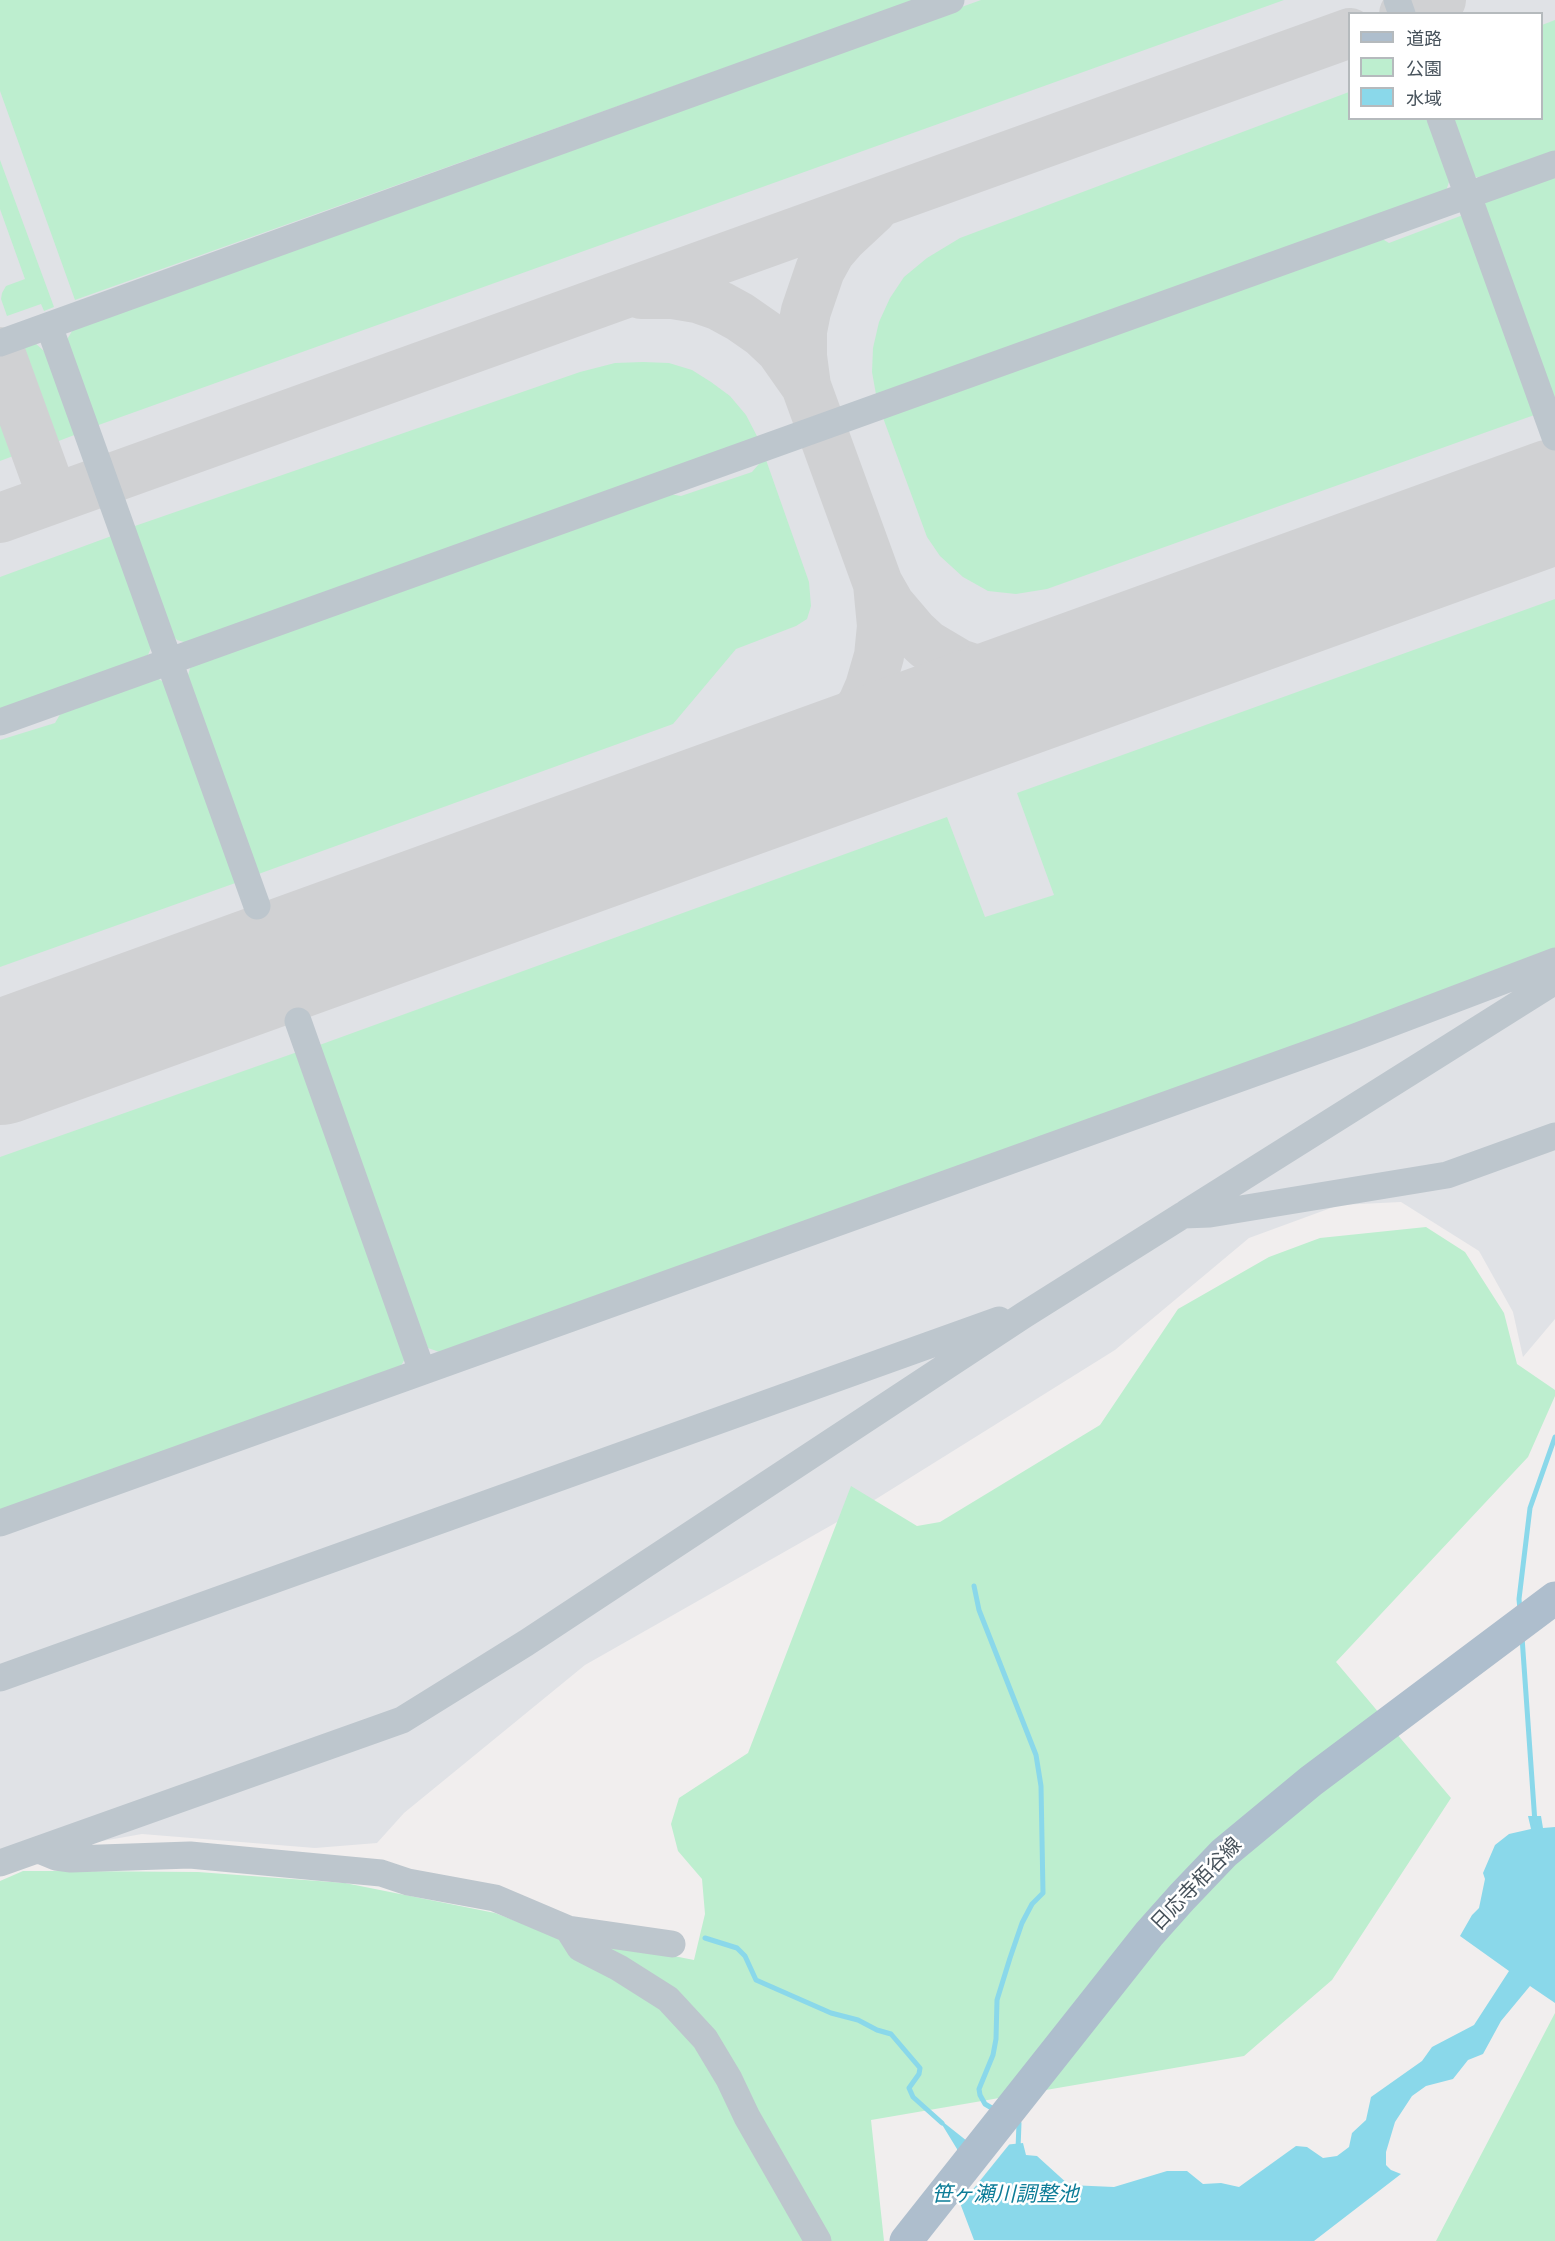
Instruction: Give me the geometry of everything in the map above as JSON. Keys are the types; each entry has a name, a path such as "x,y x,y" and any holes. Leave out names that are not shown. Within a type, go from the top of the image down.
{"main road":[{"name":"日応寺栢谷線","path":"906,2241 1149,1935 1224,1853 1311,1781 1548,1603"}],"street":[{"path":"0,344 951,0"},
{"path":"1441,120 1555,437"},
{"path":"0,722 1555,164"},
{"path":"50,326 257,906"},
{"path":"0,1523 1355,1037 1555,961"},
{"path":"0,1863 402,1720 526,1643 1024,1315 1555,981"},
{"path":"298,1021 422,1371"},
{"path":"1183,1215 1210,1214 1447,1175 1555,1136"},
{"path":"0,1678 984,1324 1024,1315"},
{"path":"39,1850 56,1857 71,1859 190,1855 381,1873 408,1882 495,1898 568,1929 672,1944"},
{"path":"568,1929 580,1948 619,1968 668,1999 705,2039 818,2241"}],"shaded area":[{"path":"0,0 1555,0 1555,1319 1523,1357 1513,1312 1479,1251 1401,1202 1339,1205 1249,1238 1115,1350 860,1509 585,1665 404,1813 377,1843 315,1848 142,1834 0,1859"}],"green space":[{"path":"0,0 915,0 75,300 0,91"},
{"path":"981,0 1284,0 93,427 65,343 75,326"},
{"path":"1555,20 1555,157 1492,180 1476,177 1463,169 1444,120 1543,120 1543,25"},
{"path":"1348,92 1348,120 1433,120 1451,176 1446,191 877,400 872,372 873,348 879,322 890,298 904,277 927,258 960,238"},
{"path":"0,160 54,307 44,311 41,304 7,316 1,299 6,286 25,279 0,209"},
{"path":"1555,169 1555,407 1483,208 1488,198"},
{"path":"1463,215 1540,413 1047,589 1016,594 988,591 963,577 940,556 927,537 882,415 1379,237 1389,243"},
{"path":"35,343 44,351 77,434 56,442 19,346"},
{"path":"615,363 669,363 692,370 711,382 730,396 746,415 760,442 191,644 177,640 169,632 132,527 580,372"},
{"path":"0,410 16,455 0,461"},
{"path":"765,457 809,582 811,606 807,619 796,626 736,649 673,724 253,876 187,679 191,665 664,493 681,496 752,472"},
{"path":"117,534 152,645 148,655 0,714 0,577"},
{"path":"1555,599 1555,954 442,1353 428,1348 314,1047 947,817 985,917 1054,895 1017,793"},
{"path":"157,678 168,685 241,881 0,967 0,740 55,723 65,706"},
{"path":"303,1050 406,1357 399,1369 0,1515 0,1157"},
{"path":"1426,1227 1465,1252 1504,1313 1517,1364 1555,1390 1555,1396 1528,1457 1336,1662 1451,1798 1332,1980 1244,2056 871,2120 884,2241 0,2241 0,1881 23,1871 67,1871 198,1872 345,1883 495,1913 537,1929 694,1960 705,1914 702,1879 678,1851 671,1824 679,1798 748,1753 851,1486 917,1526 940,1522 1100,1425 1178,1309 1269,1257 1320,1238"},
{"path":"1555,2013 1555,2241 1436,2241"}],"water":[{"name":"笹ヶ瀬川調整池","path":"1528,1816 1541,1816 1543,1828 1555,1827 1555,2003 1530,1986 1501,2021 1483,2054 1468,2060 1453,2079 1426,2086 1412,2096 1395,2122 1386,2152 1386,2165 1401,2174 1314,2241 974,2240 960,2203 957,2149 938,2118 967,2141 994,2146 1023,2143 1026,2155 1037,2156 1069,2185 1114,2187 1167,2171 1187,2171 1203,2184 1221,2183 1239,2187 1296,2146 1307,2147 1323,2158 1337,2156 1349,2147 1352,2133 1366,2120 1371,2097 1422,2061 1432,2047 1474,2025 1509,1971 1460,1936 1472,1915 1479,1908 1485,1879 1483,1873 1495,1845 1509,1834 1531,1829"}],"pier":[{"path":"1012,2141 958,2208 955,2161 994,2143"}],"waterway":[{"path":"1520,1610 1519,1599 1530,1508 1555,1437"},
{"path":"974,1586 979,1610 1036,1755 1041,1786 1043,1893 1032,1904 1022,1923 1010,1958 997,2000 996,2039 993,2055 979,2089 985,2104 995,2110"},
{"path":"1522,1637 1535,1823"},
{"path":"705,1938 737,1948 745,1956 756,1980 831,2013 858,2020 891,2034 920,2068 919,2074 909,2088 913,2097 942,2123"},
{"path":"1016,2121 1019,2123 1018,2149"}],"taxiway":[{"path":"1409,12 1441,0"},
{"path":"0,518 1348,34"},
{"path":"873,209 843,237 830,252 820,270 806,311 802,331 802,356 806,386 878,584 890,605 913,632 927,645 959,664 1001,678 1022,680 1046,679 1085,671"},
{"path":"641,294 673,294 697,298 720,306 740,317 763,333 780,349 806,386"},
{"path":"0,352 53,498"},
{"path":"755,791 806,765 824,753 863,703 879,656 882,626 878,584"}],"runway":[{"path":"0,1063 1555,501"}]}
